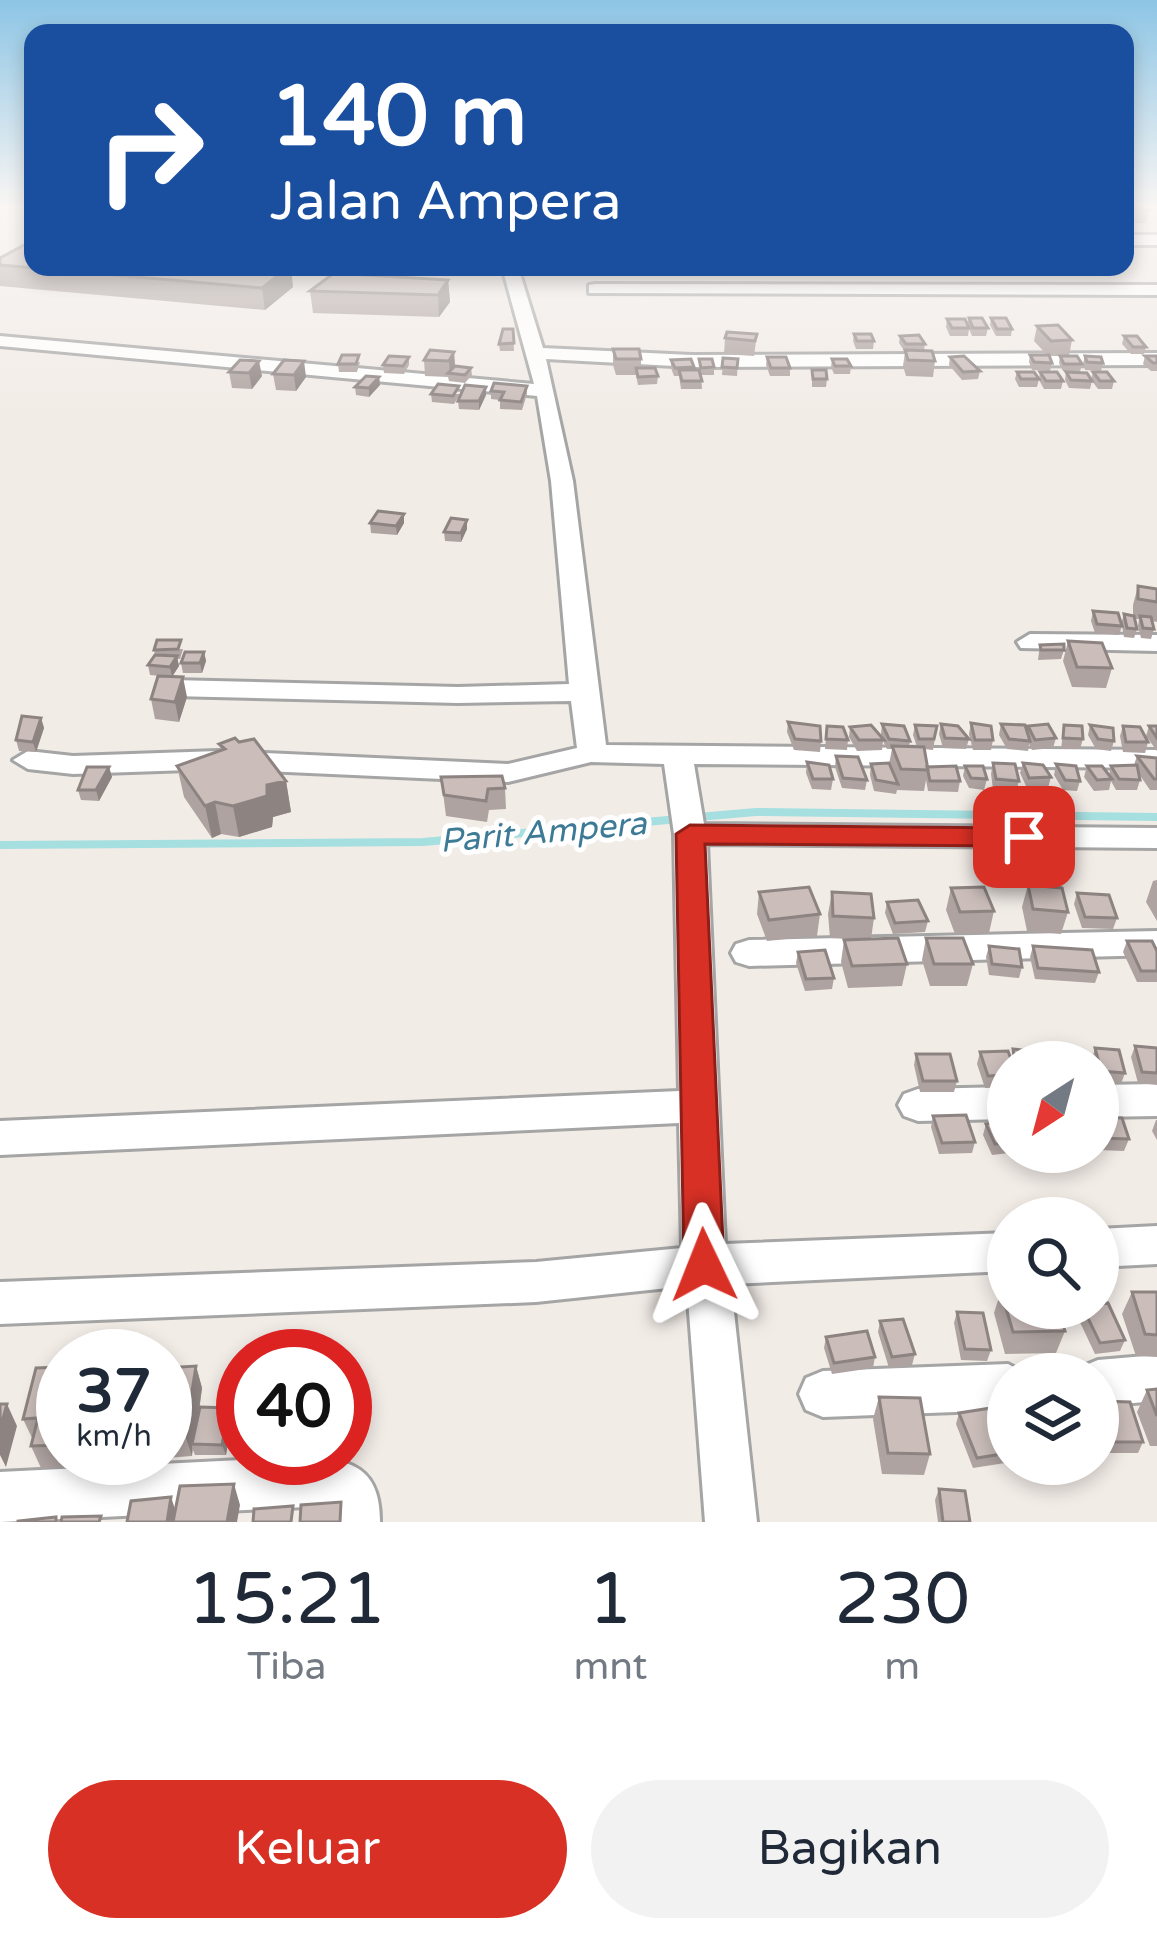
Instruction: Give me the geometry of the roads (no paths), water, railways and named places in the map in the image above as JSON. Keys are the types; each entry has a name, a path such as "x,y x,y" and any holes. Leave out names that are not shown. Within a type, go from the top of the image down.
{"street":[{"path":"513,278 546,391 567,522 582,692 593,753"},
{"path":"595,290 1157,290"},
{"path":"0,341 546,391"},
{"path":"534,353 692,362 1157,359"},
{"path":"1008,376 1157,376"},
{"path":"1030,642 1157,643"},
{"path":"172,688 458,695 582,692"},
{"path":"28,760 73,765 218,760 508,773 593,753 1157,759"},
{"path":"679,756 695,826 704,1265 712,1296 731,1522"},
{"path":"695,826 1157,838"},
{"path":"749,952 1157,943"},
{"path":"1119,1101 1157,1100"},
{"path":"918,1105 987,1103"},
{"path":"0,1138 699,1106"},
{"path":"1119,1247 1157,1245"},
{"path":"0,1303 536,1282 704,1265 987,1253"},
{"path":"1119,1381 1157,1378"},
{"path":"823,1394 987,1389"},
{"path":"0,1497 330,1481 344,1486 354,1498 354,1522"}],"waterway":[{"name":"Parit Ampera","path":"698,817 756,812 1157,817"},
{"name":"Parit Ampera","path":"0,845 423,842 679,819"}]}
